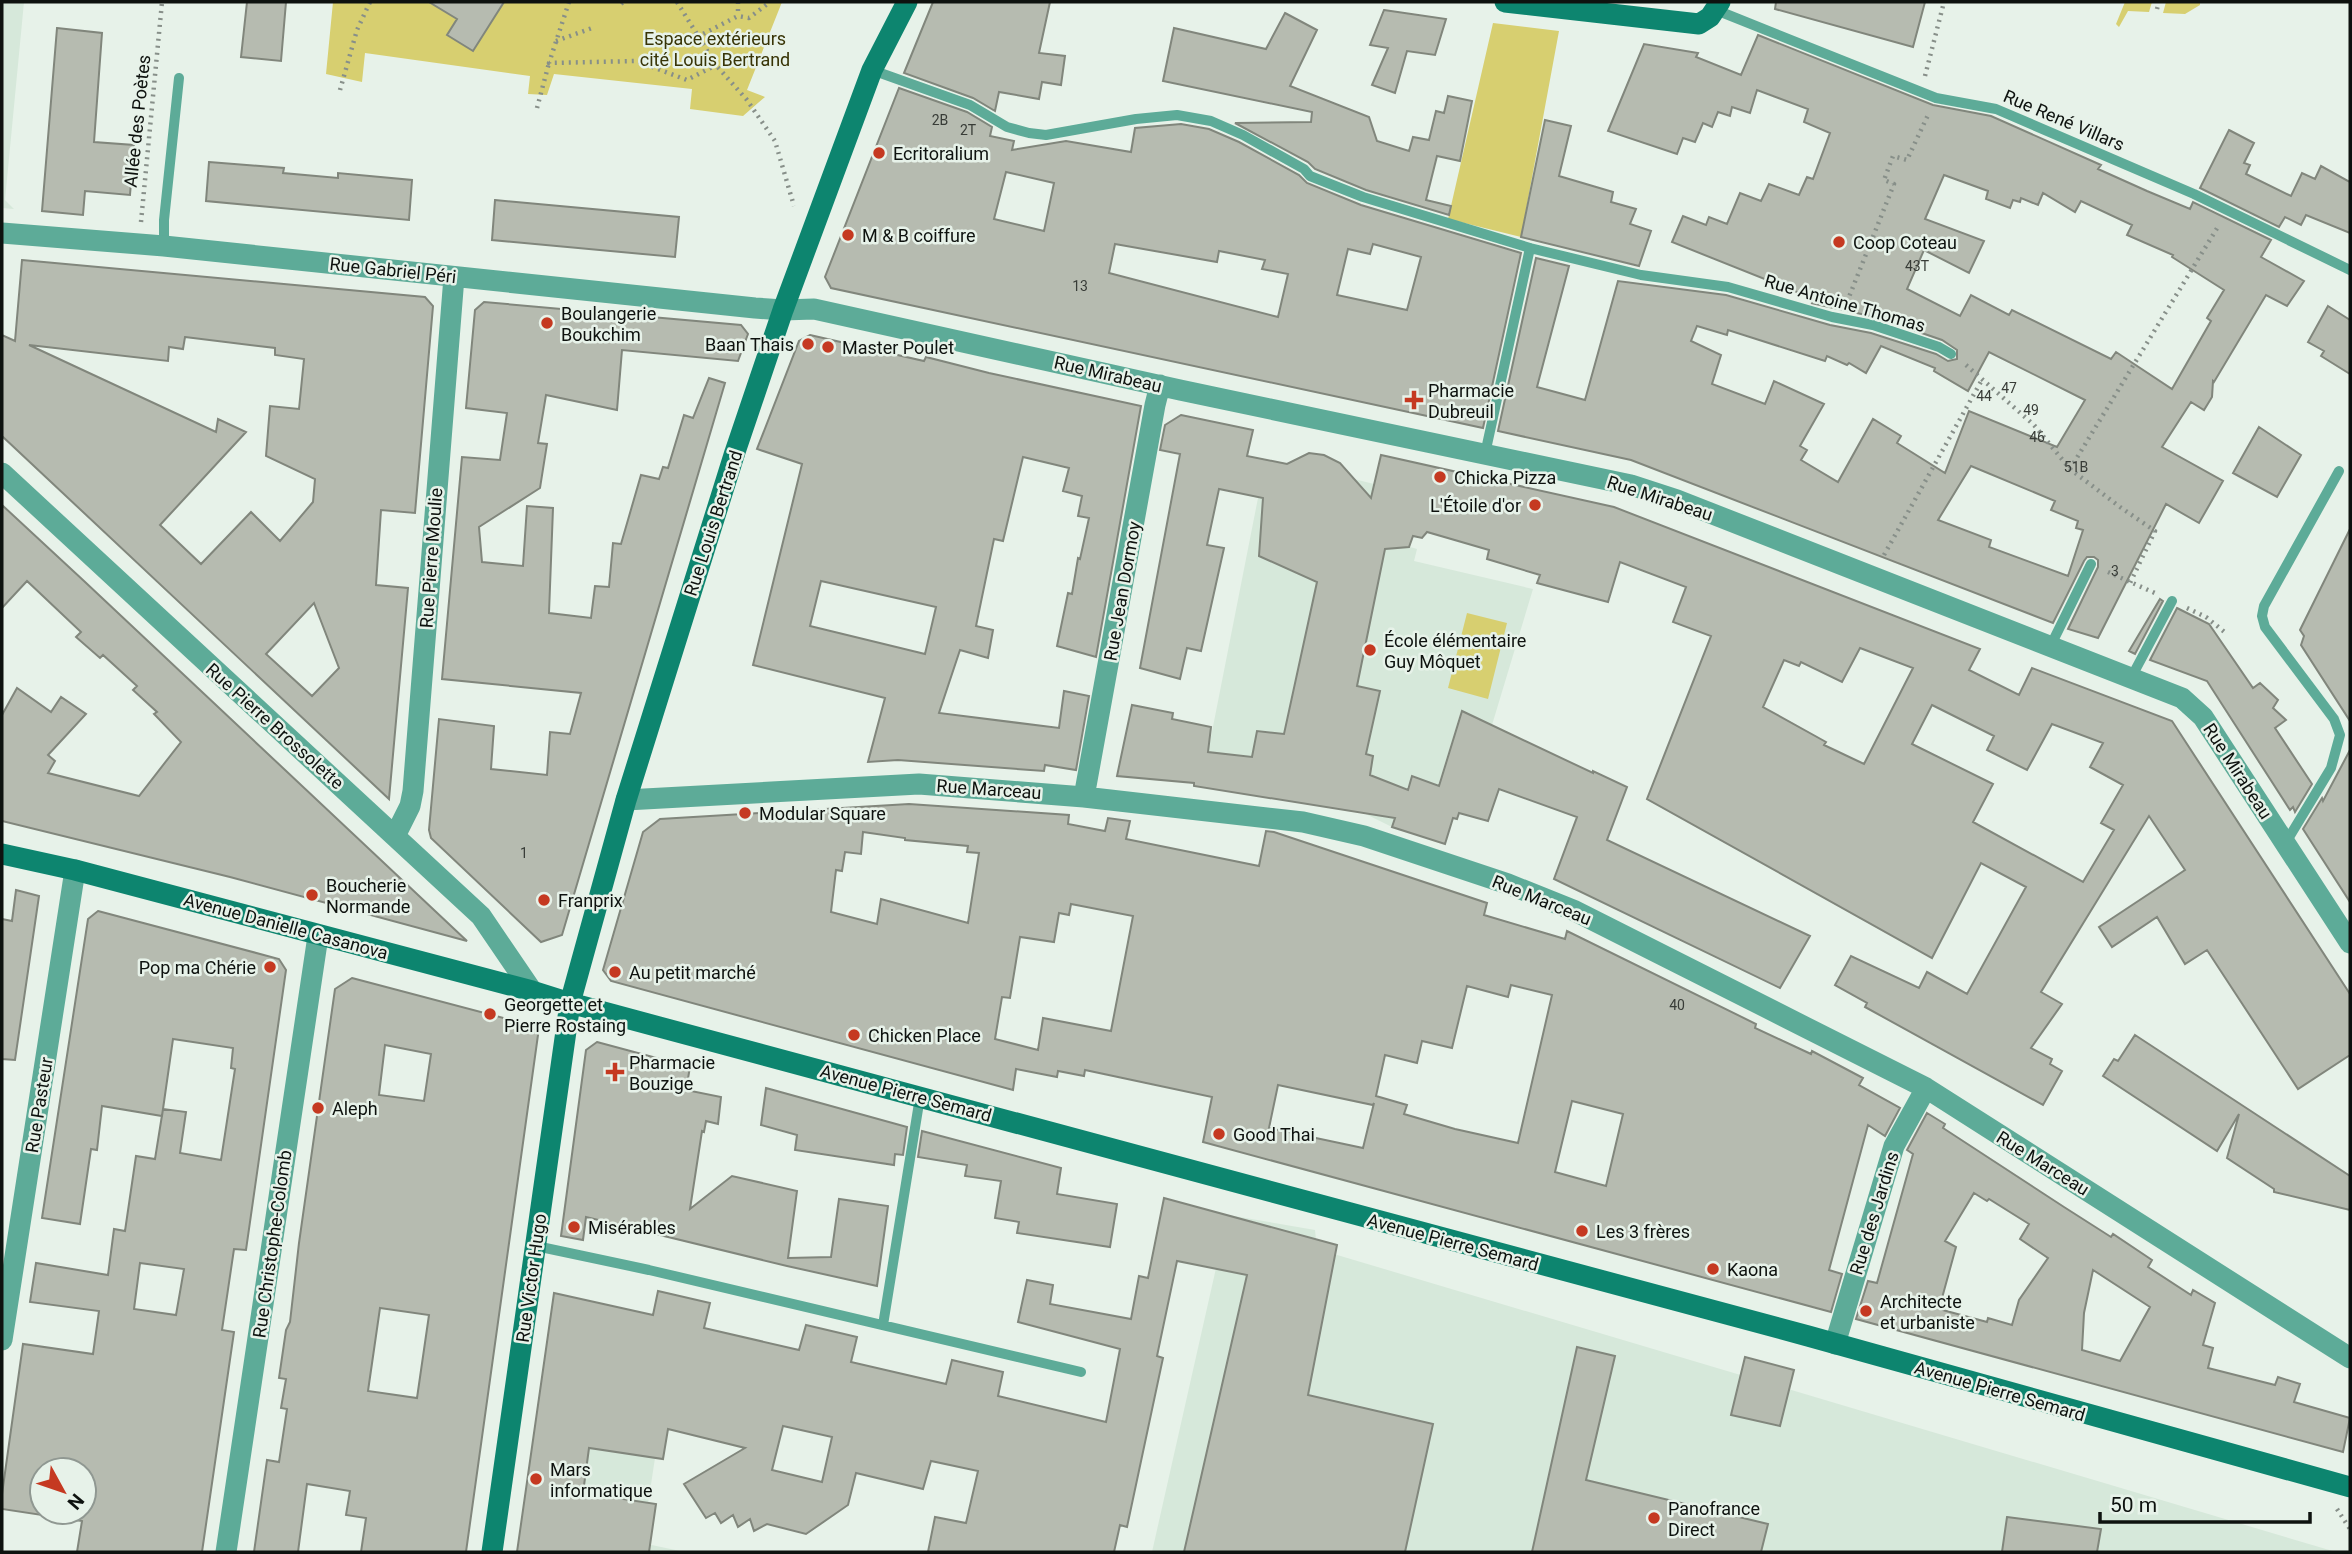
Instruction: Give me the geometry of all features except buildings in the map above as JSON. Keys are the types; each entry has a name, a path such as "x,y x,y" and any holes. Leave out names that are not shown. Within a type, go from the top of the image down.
{"street":[{"name":"Rue Louis Bertrand","path":"570,1003 626,800 735,452 783,310 876,60 894,2"},
{"name":"Rue Louis Bertrand","path":"876,60 907,2"},
{"path":"1504,2 1699,24 1718,6"},
{"name":"Rue Gabriel Péri","path":"2,233 139,243 783,310"},
{"name":"Rue Pierre Moulie","path":"395,836 410,806 413,791 454,277"},
{"name":"Rue Mirabeau","path":"783,310 814,309 1648,490 2182,698 2198,711 2350,943"},
{"name":"Rue Jean Dormoy","path":"1084,797 1160,385"},
{"name":"Rue Pierre Brossolette","path":"2,473 481,916 532,991"},
{"name":"Rue Marceau","path":"626,800 905,784 1084,797 1303,821 1364,836 1508,884 1573,910 1926,1088 2350,1358"},
{"name":"Avenue Danielle Casanova","path":"2,854 75,870 570,1003"},
{"name":"Rue Pasteur","path":"2,1340 75,870"},
{"name":"Rue Christophe-Colomb","path":"226,1552 318,936"},
{"name":"Avenue Pierre Semard","path":"570,1003 1835,1344 2339,1490"},
{"name":"Rue Victor Hugo","path":"492,1552 570,1003"},
{"name":"Rue des Jardins","path":"1835,1344 1894,1146 1926,1088"}],"lane":[{"name":"Rue René Villars","path":"1718,6 1936,98 1996,108 2228,211 2350,270"},
{"name":"Rue Antoine Thomas","path":"876,60 970,105 1007,127 1046,135 1136,118 1177,115 1211,121 1243,135 1304,169 1310,176 1334,187 1530,248 1641,275 1728,287 1872,325 1939,347 1951,354"},
{"path":"164,246 164,220 179,78"},
{"path":"1485,454 1530,248"},
{"path":"2285,844 2331,768 2340,735 2334,719 2265,626 2262,616 2264,606 2339,471"},
{"path":"2050,648 2091,564"},
{"path":"2131,678 2172,601"},
{"path":"883,1325 920,1097"},
{"path":"536,1245 1080,1372"}],"path":[{"name":"Allée des Poètes","path":"139,243 162,2"},
{"path":"340,90 357,30 370,2"},
{"path":"537,108 569,2"},
{"path":"677,2 696,37 747,100 775,141 794,206"},
{"path":"738,2 738,16"},
{"path":"696,37 738,16 749,18 770,2"},
{"path":"1925,75 1944,2"},
{"path":"2157,9 2159,2"},
{"path":"556,41 595,27"},
{"path":"549,63 637,61 687,80 716,65"},
{"path":"1840,318 1894,184 1884,180 1893,156 1907,160 1936,98"},
{"path":"2070,469 2228,211"},
{"path":"1951,354 1983,378 2034,425 2070,469 2155,531 2130,583"},
{"path":"1882,558 1983,378"},
{"path":"2339,1490 2350,1529"}],"shaded area":[{"path":"2,2 24,2 5,200 14,209 2,208"},
{"name":"École élémentaire Guy Môquet","path":"1324,455 1340,463 1354,479 1374,484 1381,455 1431,468 1410,547 1417,549 1414,561 1533,589 1492,725 1461,711 1438,786 1412,776 1392,827 1250,757 1208,752 1258,498 1240,493 1247,456 1287,464 1304,457"},
{"path":"1228,1215 1315,1230 1317,1249 2336,1552 1152,1552"},
{"path":"552,1385 663,1406 642,1543 685,1552 531,1552"}],"green space":[{"name":"Espace extérieurs cité Louis Bertrand","path":"333,2 782,2 747,90 765,97 743,116 690,109 692,89 554,74 547,95 528,94 530,76 365,53 362,82 326,74"},
{"path":"2125,2 2152,2 2149,12 2128,11 2119,27 2116,24"},
{"path":"2166,2 2200,2 2200,5 2185,14 2163,13"},
{"path":"1493,23 1559,31 1521,237 1448,219"},
{"path":"1467,613 1507,623 1488,699 1448,688"}],"place":[{"name":"Ecritoralium","path":"879,153"},
{"name":"M & B coiffure","path":"848,235"},
{"name":"Coop Coteau","path":"1839,242"},
{"name":"Boulangerie Boukchim","path":"547,323"},
{"name":"Baan Thais","path":"808,344"},
{"name":"Master Poulet","path":"828,347"},
{"name":"Pharmacie Dubreuil","path":"1414,400"},
{"name":"Chicka Pizza","path":"1440,477"},
{"name":"L'Étoile d'or","path":"1535,505"},
{"name":"École élémentaire Guy Môquet","path":"1370,650"},
{"name":"Modular Square","path":"745,813"},
{"name":"Boucherie Normande","path":"312,895"},
{"name":"Franprix","path":"544,900"},
{"name":"Pop ma Chérie","path":"270,967"},
{"name":"Au petit marché","path":"615,972"},
{"name":"Georgette et Pierre Rostaing","path":"490,1014"},
{"name":"Chicken Place","path":"854,1035"},
{"name":"Pharmacie Bouzige","path":"615,1072"},
{"name":"Aleph","path":"318,1108"},
{"name":"Good Thai","path":"1219,1134"},
{"name":"Misérables","path":"574,1227"},
{"name":"Les 3 frères","path":"1582,1231"},
{"name":"Kaona","path":"1713,1269"},
{"name":"Architecte et urbaniste","path":"1866,1311"},
{"name":"Mars informatique","path":"536,1479"},
{"name":"Panofrance Direct","path":"1654,1518"}]}
